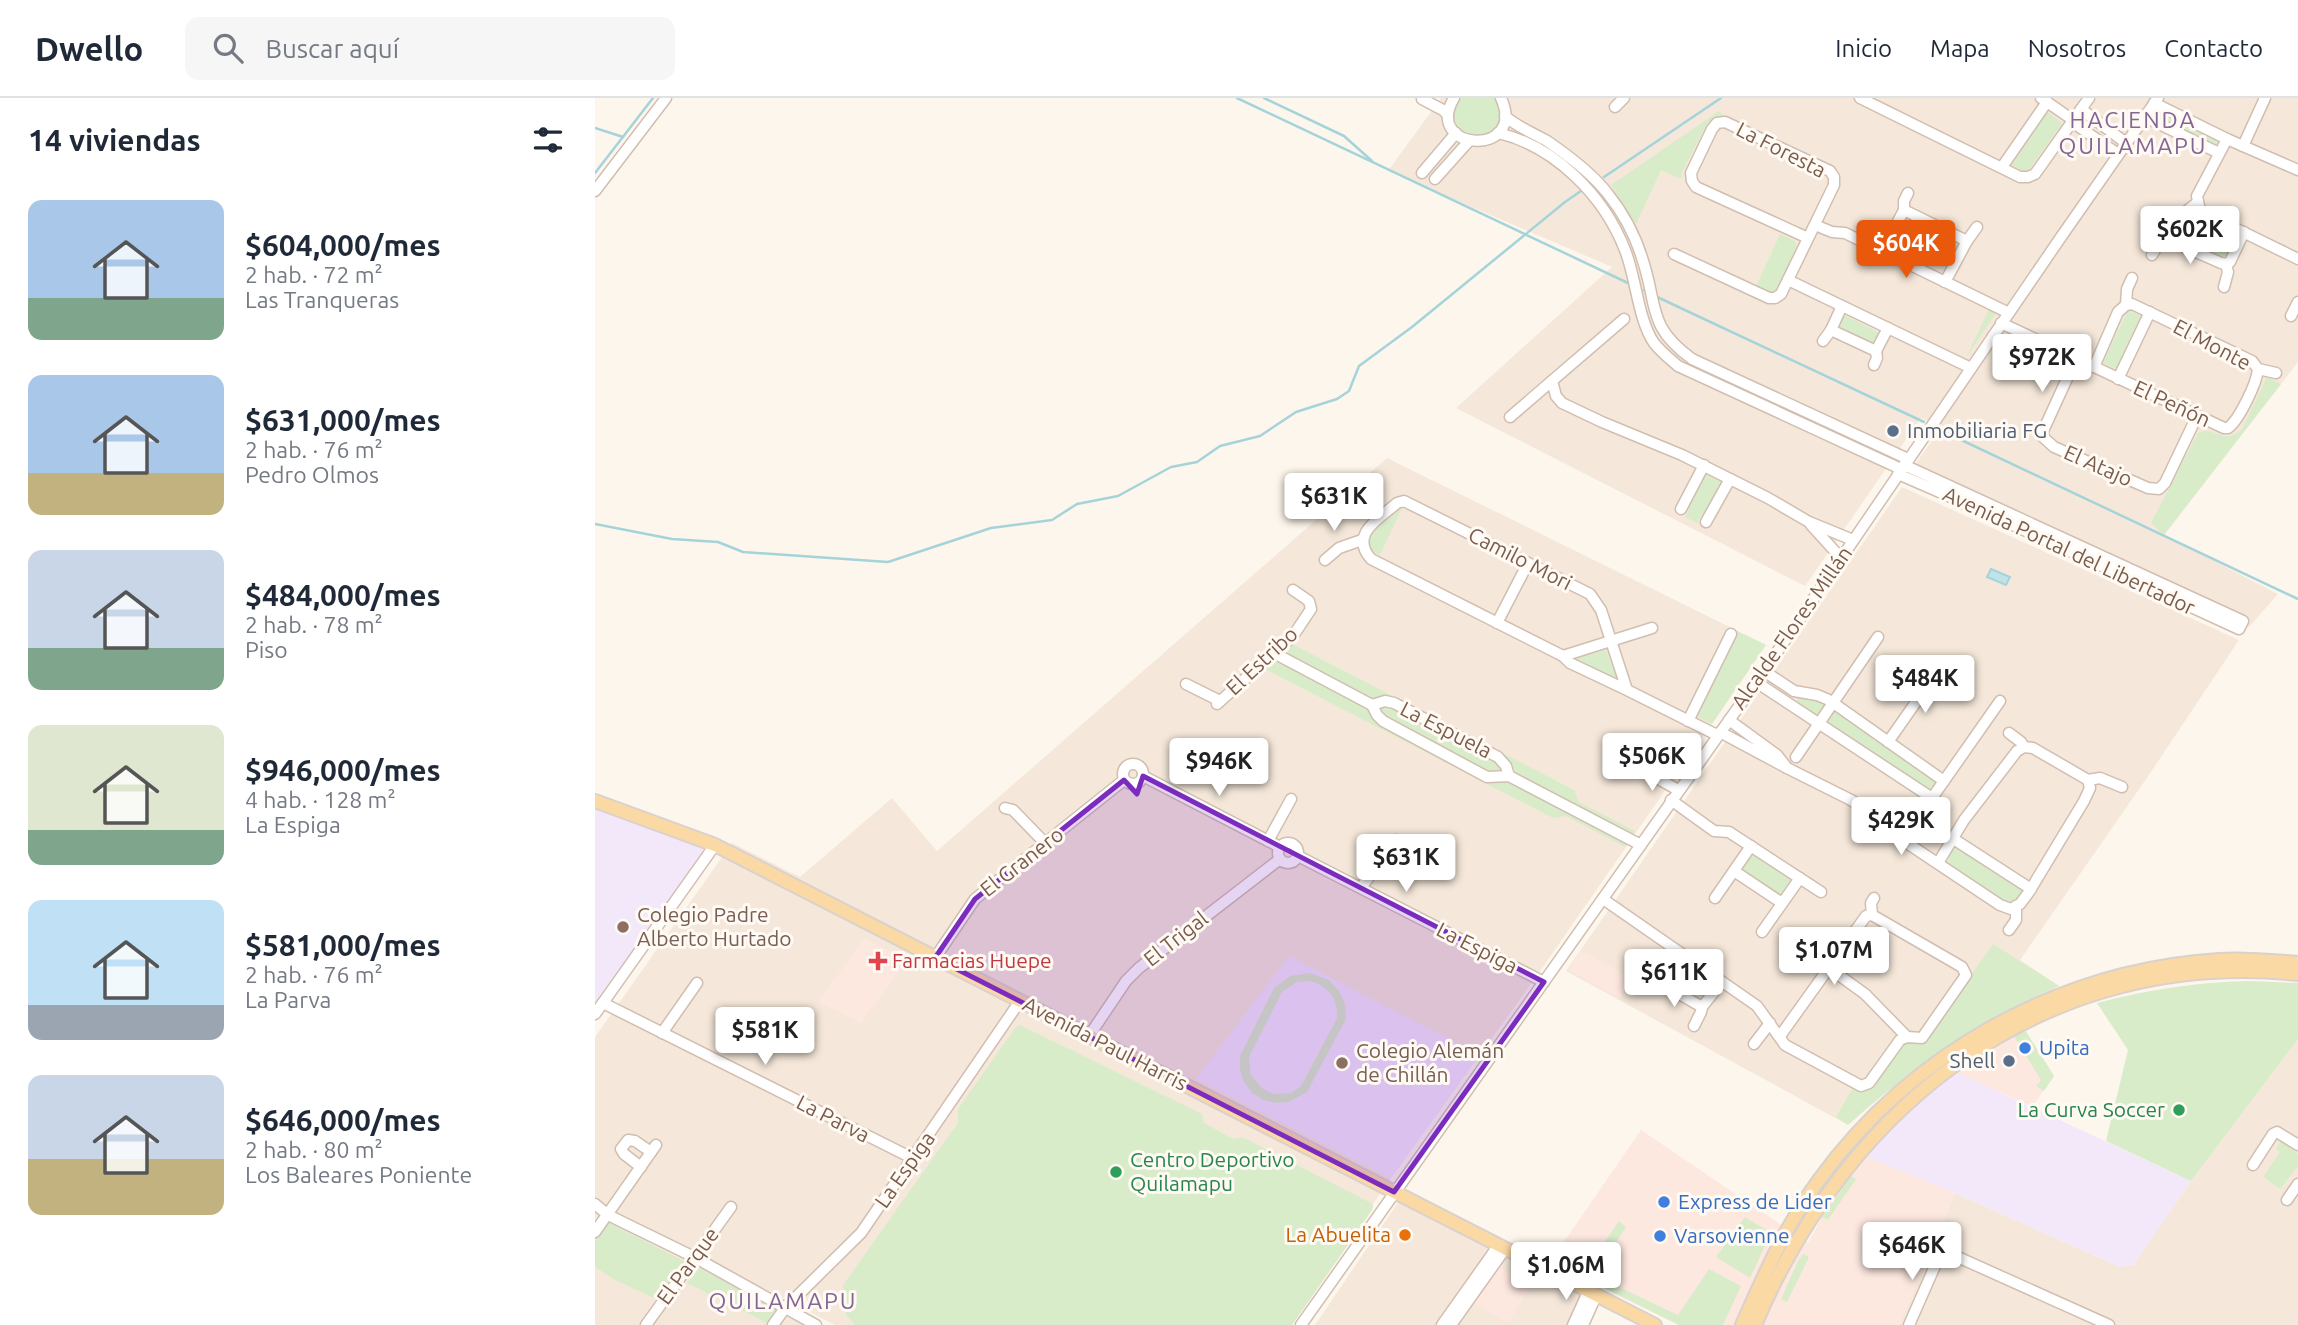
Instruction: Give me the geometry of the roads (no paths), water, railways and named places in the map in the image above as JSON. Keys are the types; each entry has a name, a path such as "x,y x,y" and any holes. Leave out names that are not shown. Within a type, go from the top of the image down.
{"main road":[{"name":"Avenida Paul Harris","path":"595,801 715,845 1655,1325"},
{"path":"1742,1325 1791,1223 1833,1161 1891,1099 1955,1049 2034,1005 2133,972 2172,964 2221,960 2298,963"},
{"path":"1755,1325 1776,1277 1803,1230 1841,1175 1876,1134 1914,1097 1955,1064 2039,1014 2089,995 2161,977 2233,970 2298,974"},
{"name":"Avenida Paul Harris","path":"1608,1302 1635,1325"}],"street":[{"path":"595,191 666,98"},
{"path":"1454,98 1449,107 1450,125 1456,133 1469,141 1482,142 1498,133 1506,116 1503,100"},
{"path":"1615,107 1624,98"},
{"path":"1860,98 2020,177 2035,174 2089,98"},
{"path":"2243,145 2265,98"},
{"path":"1422,99 1448,115"},
{"path":"2002,167 2044,100 2118,154"},
{"path":"2156,101 2227,139 2298,170"},
{"name":"Alcalde Flores Millán","path":"1301,1325 1764,671 2156,101"},
{"path":"2081,109 2126,143"},
{"name":"Avenida Portal del Libertador","path":"1506,116 1580,166 1608,193 1635,239 1644,263 1655,314 1673,346 1692,359 1903,467"},
{"path":"2144,117 2219,153"},
{"name":"La Foresta","path":"1674,254 1775,299 1781,294 1815,225 1834,185 1834,177 1830,171 1725,122 1717,123 1691,173 1696,187 1808,239"},
{"path":"1422,173 1456,133"},
{"name":"Avenida Portal del Libertador","path":"1498,133 1519,139 1538,149 1581,182 1601,205 1625,250 1634,276 1641,311 1654,342 1678,366 1903,467 2241,625"},
{"path":"2227,139 2197,196 2200,211 2298,259"},
{"path":"1435,179 1469,141"},
{"path":"1882,251 1904,210 1907,193"},
{"path":"2152,254 2171,223 2197,203"},
{"path":"1904,210 1967,241"},
{"path":"1815,225 1832,232 1845,233 2009,313"},
{"path":"1945,282 1977,228"},
{"path":"2162,237 2226,264 2230,262 2244,232"},
{"path":"2224,287 2228,272 2226,264"},
{"path":"2094,367 2118,312 2126,305 2127,289 2132,278"},
{"path":"1788,280 1971,368"},
{"path":"2291,316 2298,302"},
{"name":"El Monte","path":"2126,305 2137,305 2252,361 2258,369 2276,373"},
{"path":"1823,341 1842,306"},
{"name":"El Monte","path":"2118,379 2150,312"},
{"path":"1510,417 1624,319"},
{"name":"El Peñón","path":"2001,324 2219,427 2228,428 2235,423 2256,380 2258,369"},
{"path":"1874,365 1876,351 1888,328"},
{"path":"1831,330 1876,351"},
{"path":"1993,336 2070,372"},
{"name":"El Atajo","path":"2076,359 2045,425 2043,437 2054,447 2148,488 2158,489 2165,483 2197,416"},
{"path":"1552,381 1556,396 1562,403 1704,466 1809,522 1853,540"},
{"path":"1681,509 1704,466"},
{"path":"1706,522 1730,479"},
{"name":"Camilo Mori","path":"1362,540 1366,531 1397,503 1404,501 1590,594 1601,610 1627,690"},
{"path":"1809,522 1841,558"},
{"path":"1325,560 1339,548 1362,540 1364,551 1371,559 1563,656 1570,663 1851,800 1938,863 2000,905 2011,909 2020,904 2031,889 2084,801 2089,788 2088,780"},
{"path":"1497,622 1528,563"},
{"name":"El Estribo","path":"1186,684 1218,702 1274,653 1293,636 1311,609 1309,601 1293,590"},
{"path":"1563,656 1652,628"},
{"path":"1688,721 1731,634"},
{"path":"1796,757 1878,637"},
{"name":"La Espuela","path":"1274,653 1371,705 1383,721 1487,777 1509,776 1641,845"},
{"path":"1764,671 1794,691 1817,695 1833,703 1944,781"},
{"path":"1888,742 1937,672"},
{"path":"1756,682 1932,798 2000,701"},
{"name":"La Espuela","path":"1371,705 1385,701 1394,704 1498,757 1506,766 1509,776"},
{"path":"1729,720 1777,755 1787,768"},
{"path":"2009,733 2024,747"},
{"path":"1938,863 1952,838 2017,751 2024,747 2033,748 2088,780 2100,778 2122,787"},
{"name":"La Espiga","path":"1125,780 1123,771 1131,764 1140,767 1143,776 1279,847 1291,843 1298,849 1298,856 1544,982"},
{"path":"1641,769 1678,790"},
{"path":"1125,780 1130,784 1137,784 1143,776"},
{"name":"El Granero","path":"935,958 975,899 1125,780"},
{"path":"1268,841 1291,800"},
{"path":"1671,800 1714,831 1730,832 1822,892"},
{"path":"1005,808 1013,810 1045,843"},
{"path":"1952,838 2031,889"},
{"path":"1361,888 1396,840"},
{"path":"595,1014 715,845"},
{"path":"1715,898 1751,846"},
{"path":"1279,847 1280,859 1289,863 1298,856"},
{"name":"El Trigal","path":"1089,1036 1126,981 1139,968 1280,859"},
{"path":"1734,870 1782,903"},
{"path":"1762,932 1800,878"},
{"path":"1872,915 1871,903 1874,898"},
{"path":"1603,899 1757,1006 1785,1045 1861,1086 1869,1083 1900,1040 1907,1037 1922,1038 1966,975 1962,967 1872,915 1866,916 1780,1036"},
{"path":"2009,930 2016,919 2016,906"},
{"path":"1691,960 1669,988 1702,1007"},
{"path":"1829,968 1865,994 1907,1037"},
{"path":"1694,1026 1702,1007 1722,982"},
{"path":"662,1033 697,983"},
{"name":"La Espiga","path":"773,1325 785,1308 861,1233 1020,1001"},
{"name":"La Parva","path":"603,1003 914,1159"},
{"path":"1755,1044 1770,1023"},
{"path":"2253,1165 2277,1132 2298,1145"},
{"path":"595,1232 608,1215 641,1167 653,1149 628,1140 621,1149 641,1167"},
{"path":"595,1204 608,1215 694,1257 816,1325"},
{"name":"El Parque","path":"646,1325 731,1207"},
{"path":"1442,1325 1502,1248"},
{"path":"1451,1325 1502,1248"},
{"path":"1909,1325 1942,1251 2109,1325"},
{"path":"1573,1325 1592,1294"},
{"path":"1583,1325 1592,1294"}],"water":[{"path":"1991,569 2010,577 2006,585 1987,577"}],"waterway":[{"path":"595,173 653,98"},
{"path":"1237,98 1628,283"},
{"path":"1264,98 1344,136 1372,161"},
{"path":"1604,177 1721,98"},
{"path":"595,128 623,137"},
{"path":"595,524 672,539 718,542 743,552 888,562 991,528 1052,520 1077,504 1118,496 1171,467 1197,462 1220,446 1260,436 1296,412 1337,399 1349,391 1359,366 1412,327 1581,191"},
{"path":"1655,296 1924,422"},
{"path":"1938,429 2298,599"}],"place":[{"name":"Inmobiliaria FG","path":"1893,431"},
{"name":"Colegio Padre Alberto Hurtado","path":"623,927"},
{"name":"Farmacias Huepe","path":"878,961"},
{"name":"Upita","path":"2025,1048"},
{"name":"Shell","path":"2009,1061"},
{"name":"Colegio Alemán de Chillán","path":"1342,1063"},
{"name":"La Curva Soccer","path":"2179,1110"},
{"name":"Centro Deportivo Quilamapu","path":"1116,1172"},
{"name":"Express de Lider","path":"1664,1202"},
{"name":"La Abuelita","path":"1405,1235"},
{"name":"Varsovienne","path":"1660,1236"}],"district":[{"name":"HACIENDA QUILAMAPU","path":"2133,133"},
{"name":"QUILAMAPU","path":"783,1301"}]}
